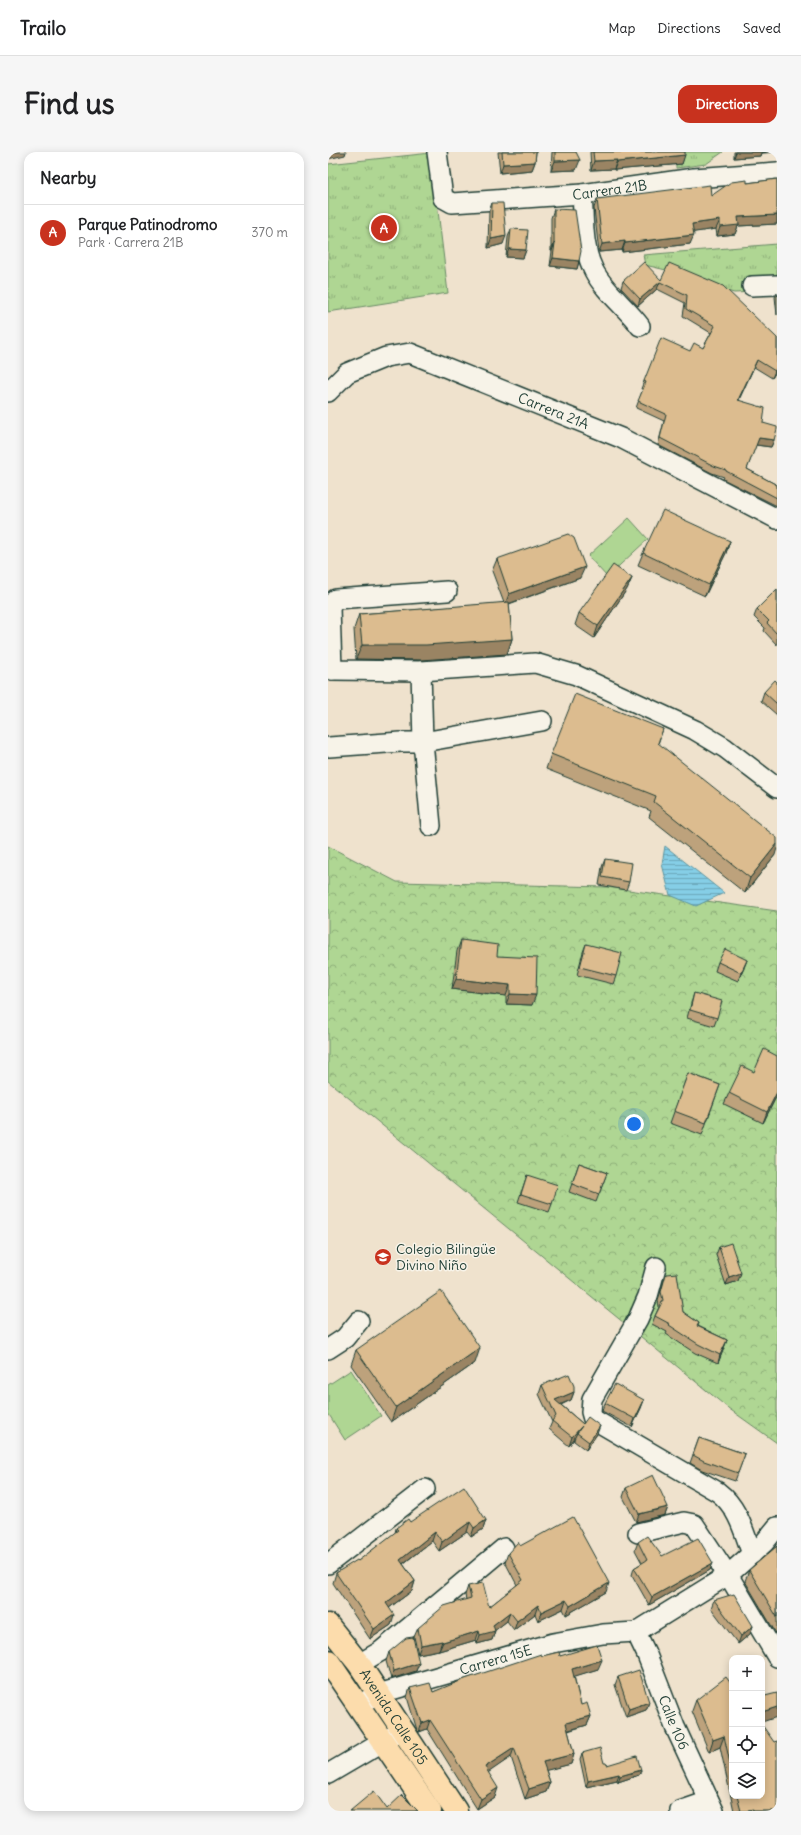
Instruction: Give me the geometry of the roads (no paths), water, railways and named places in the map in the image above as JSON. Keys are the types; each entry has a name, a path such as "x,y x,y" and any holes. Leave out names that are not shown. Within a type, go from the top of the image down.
{"main road":[{"name":"Avenida Calle 105","path":"328,1625 359,1664 456,1811"},
{"name":"Avenida Calle 105","path":"328,1661 430,1811"}],"street":[{"name":"Carrera 21B","path":"437,152 443,198 452,203 582,194 694,178 777,172"},
{"path":"582,194 586,246 594,271 617,301 640,326"},
{"path":"752,286 777,285"},
{"name":"Carrera 21A","path":"328,392 347,373 386,357 410,353 621,438 777,519"},
{"path":"447,591 336,599 330,607 330,669 421,671 535,663 576,675 695,730 725,748 775,784"},
{"path":"421,671 424,742 431,826"},
{"path":"329,746 424,742 542,721"},
{"path":"656,1267 648,1296 638,1319 592,1399 591,1412 593,1419 728,1499 737,1515 752,1554"},
{"path":"328,1349 345,1338 359,1321"},
{"path":"328,1564 425,1489"},
{"path":"638,1533 689,1522 694,1524 728,1575 777,1657"},
{"path":"636,1632 728,1575 752,1554 777,1527"},
{"path":"359,1664 381,1651 504,1548"},
{"name":"Carrera 15E","path":"358,1704 378,1694 553,1643 603,1634 636,1632"},
{"name":"Calle 106","path":"636,1632 647,1655 675,1727 712,1806"},
{"path":"328,1774 403,1730"},
{"path":"680,1811 712,1806"}],"water":[{"path":"665,846 724,893 696,906 670,895 662,864"}],"place":[{"name":"Parque Patinodromo","path":"384,228"},
{"name":"Colegio Bilingüe Divino Niño","path":"383,1257"}]}
